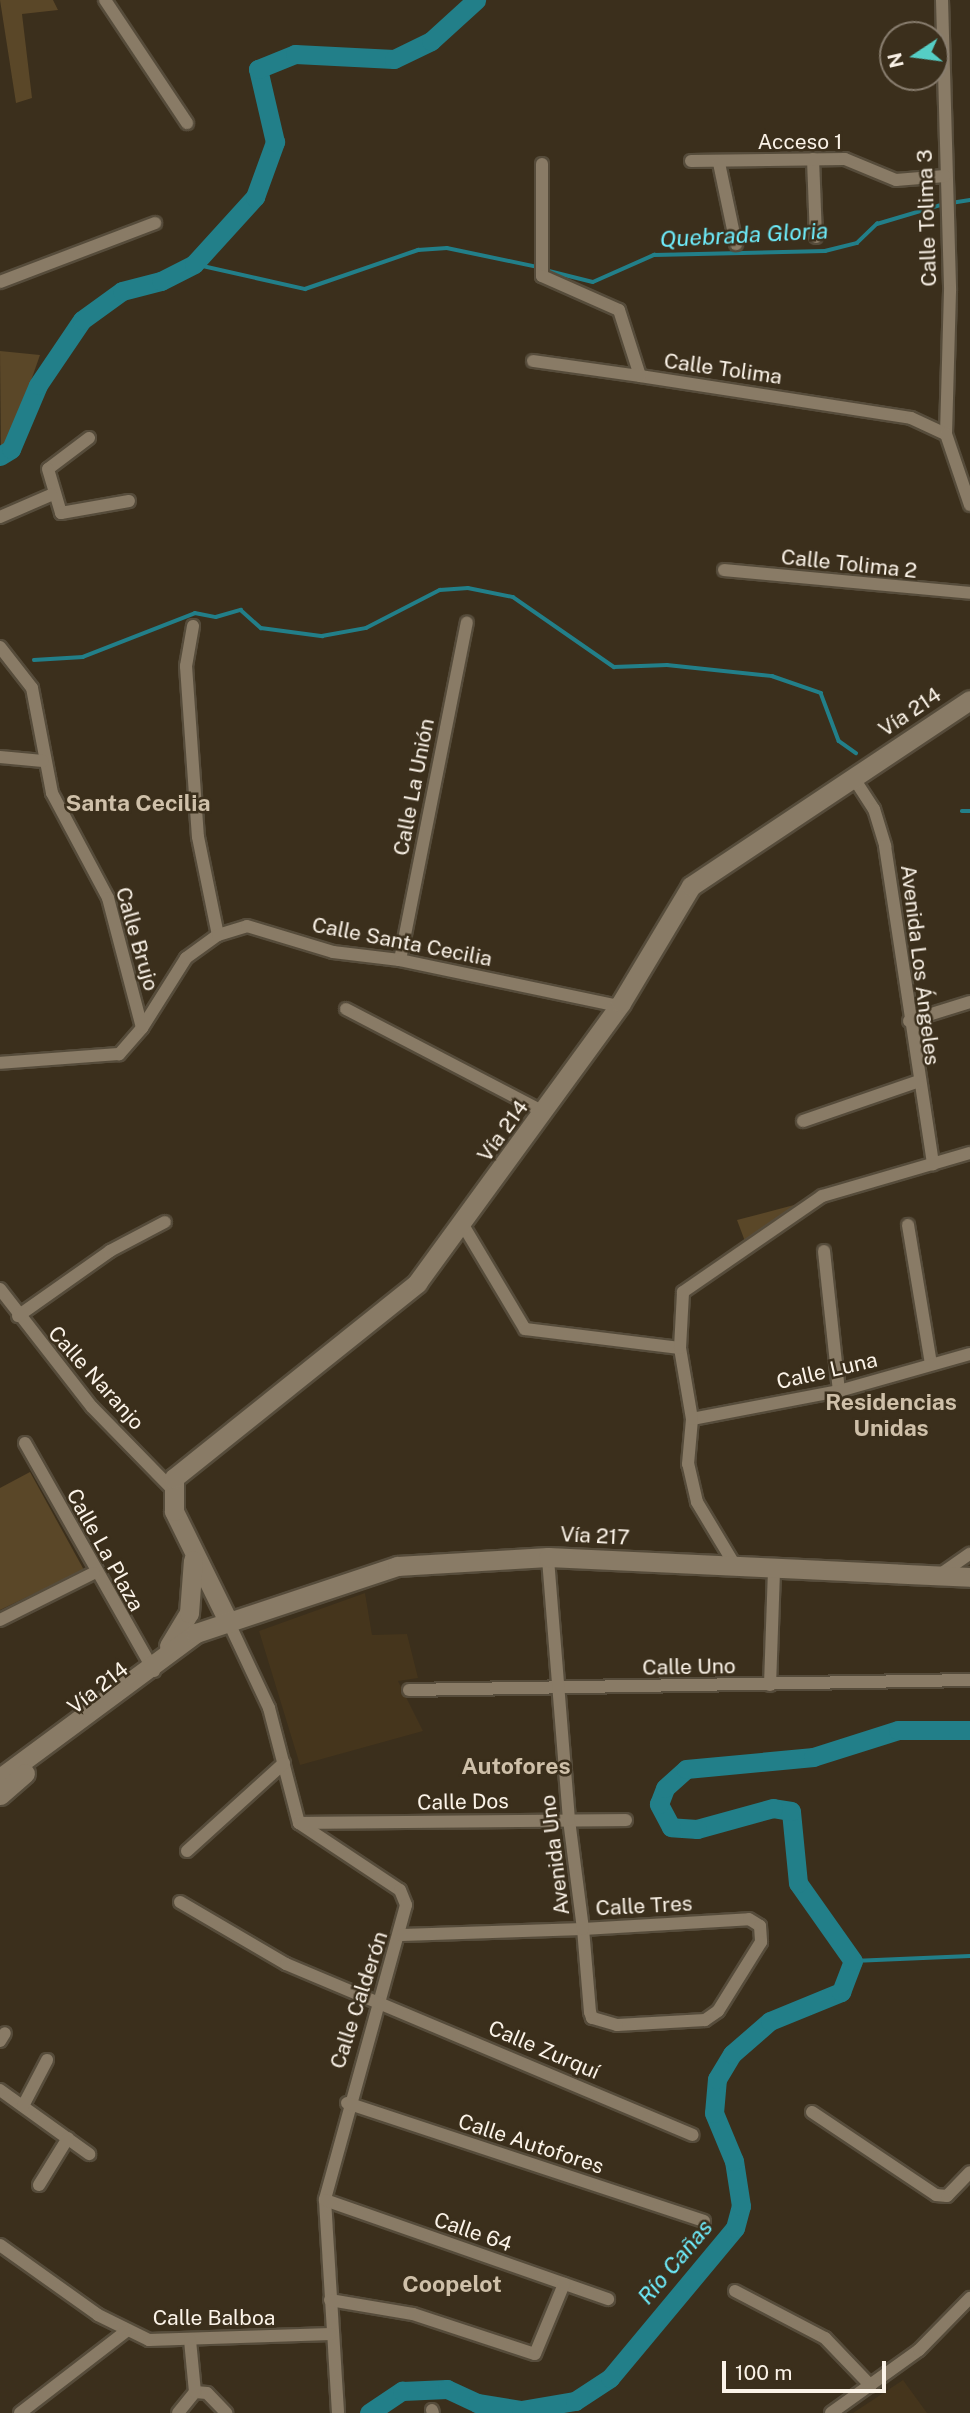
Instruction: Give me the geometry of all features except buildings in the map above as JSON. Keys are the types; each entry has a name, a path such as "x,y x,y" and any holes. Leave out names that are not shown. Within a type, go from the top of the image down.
{"main road":[{"name":"Vía 214","path":"170,1487 179,1471 386,1314 463,1225 544,1112 619,1006 691,886 970,700"},
{"path":"170,1487 193,1553 229,1623"},
{"path":"166,1650 189,1613 193,1553"},
{"name":"Vía 217","path":"229,1623 397,1566 548,1557 970,1577"},
{"name":"Vía 214","path":"152,1668 166,1650 229,1623"},
{"name":"Vía 214","path":"2,1785 152,1668 229,1623"}],"street":[{"path":"105,0 187,123"},
{"name":"Calle Tolima 3","path":"942,0 945,177 949,220 946,434"},
{"path":"813,159 816,237"},
{"name":"Acceso 1","path":"691,161 719,163 845,159 896,180 945,177"},
{"path":"719,163 736,244"},
{"name":"Calle Tolima","path":"542,164 542,276 619,310 639,376 911,418 946,434"},
{"path":"0,282 54,267 155,223"},
{"path":"533,361 639,376"},
{"path":"946,434 970,505"},
{"path":"89,438 50,466 51,495 66,515 129,501"},
{"path":"0,517 51,495"},
{"name":"Calle Tolima 2","path":"724,570 970,593"},
{"name":"Calle La Unión","path":"400,960 467,623"},
{"path":"193,626 186,666 198,837 218,935"},
{"name":"Calle Brujo","path":"0,647 32,688 43,761 67,825 108,898 142,1028"},
{"path":"0,757 43,761"},
{"name":"Avenida Los Ángeles","path":"853,777 874,809 885,846 916,1082 933,1164"},
{"name":"Calle Santa Cecilia","path":"142,1028 180,964 218,935 251,926 333,953 400,960 619,1006"},
{"path":"909,1021 970,1002"},
{"path":"346,1009 544,1112"},
{"path":"0,1063 119,1054 142,1028"},
{"path":"803,1121 916,1082"},
{"path":"736,1567 697,1502 688,1464 692,1419 680,1348 683,1292 822,1196 970,1153"},
{"path":"18,1316 110,1251 165,1222"},
{"path":"463,1225 525,1329 680,1348"},
{"path":"908,1225 932,1364"},
{"path":"824,1251 839,1391"},
{"name":"Calle Naranjo","path":"0,1289 18,1316 170,1487"},
{"name":"Calle Luna","path":"692,1419 839,1391 970,1354"},
{"name":"Calle La Plaza","path":"25,1443 94,1573 152,1668"},
{"path":"938,1576 970,1555"},
{"name":"Avenida Uno","path":"548,1557 569,1820 596,2021"},
{"path":"770,1685 774,1569"},
{"path":"0,1620 94,1573"},
{"path":"229,1623 256,1674 284,1763 299,1823"},
{"name":"Calle Uno","path":"409,1690 970,1680"},
{"path":"187,1851 284,1763"},
{"name":"Calle Dos","path":"299,1823 626,1820"},
{"name":"Calle Calderón","path":"299,1823 400,1890 406,1905 402,1935 347,2103 325,2200 331,2334 338,2413"},
{"name":"Calle Zurquí","path":"180,1902 286,1964 380,2000 693,2136"},
{"name":"Calle Tres","path":"402,1935 583,1929 749,1919 760,1926 755,1953 705,2020 596,2021"},
{"path":"23,2106 47,2060"},
{"path":"0,2090 89,2154"},
{"name":"Calle Autofores","path":"347,2103 704,2221"},
{"path":"812,2112 936,2195 947,2196 970,2172"},
{"path":"38,2185 68,2138"},
{"name":"Calle 64","path":"325,2200 608,2299"},
{"name":"Calle Balboa","path":"0,2245 125,2332 149,2340 331,2334"},
{"path":"330,2300 414,2314 535,2354 564,2284"},
{"path":"735,2291 825,2338 871,2386"},
{"path":"831,2413 871,2386 970,2298"},
{"path":"20,2413 125,2332"},
{"path":"178,2413 195,2392 190,2340"},
{"path":"195,2392 207,2393 226,2413"}],"shaded area":[{"path":"0,0 53,0 58,10 22,14 32,98 16,103"},
{"path":"0,351 40,355 9,443 1,446"},
{"path":"813,1200 746,1244 737,1220"},
{"path":"30,1472 84,1570 0,1610 0,1488"},
{"path":"365,1593 372,1635 407,1634 418,1678 398,1681 423,1731 300,1765 259,1631"},
{"path":"903,2380 927,2413 853,2413"}],"waterway":[{"path":"0,456 11,449 38,385 82,320 122,291 161,281 194,264 255,197 275,142 258,69 295,54 394,59 431,41 476,0"},
{"name":"Quebrada Gloria","path":"951,203 970,200"},
{"name":"Quebrada Gloria","path":"545,270 593,282 654,255 825,251 857,243 877,224 944,204"},
{"name":"Quebrada Gloria","path":"194,264 305,289 418,250 447,248 538,267"},
{"path":"34,660 83,657 195,613 216,617 241,610 261,628 322,636 366,628 440,590 468,588 513,597 614,667 667,665 772,676 821,693 839,741 856,753"},
{"path":"962,811 970,811"},
{"name":"Río Cañas","path":"369,2413 402,2391 447,2389 477,2403 521,2410 575,2401 610,2378 735,2228 741,2206 734,2161 714,2113 717,2079 732,2054 770,2021 841,1992 853,1961 798,1883 791,1811 773,1808 697,1829 671,1827 659,1804 665,1788 686,1769 813,1757 898,1730 970,1730"},
{"path":"853,1961 970,1956"}],"district":[{"name":"Santa Cecilia","path":"138,803"},
{"name":"Residencias Unidas","path":"891,1415"},
{"name":"Autofores","path":"516,1766"},
{"name":"Coopelot","path":"452,2284"}]}
